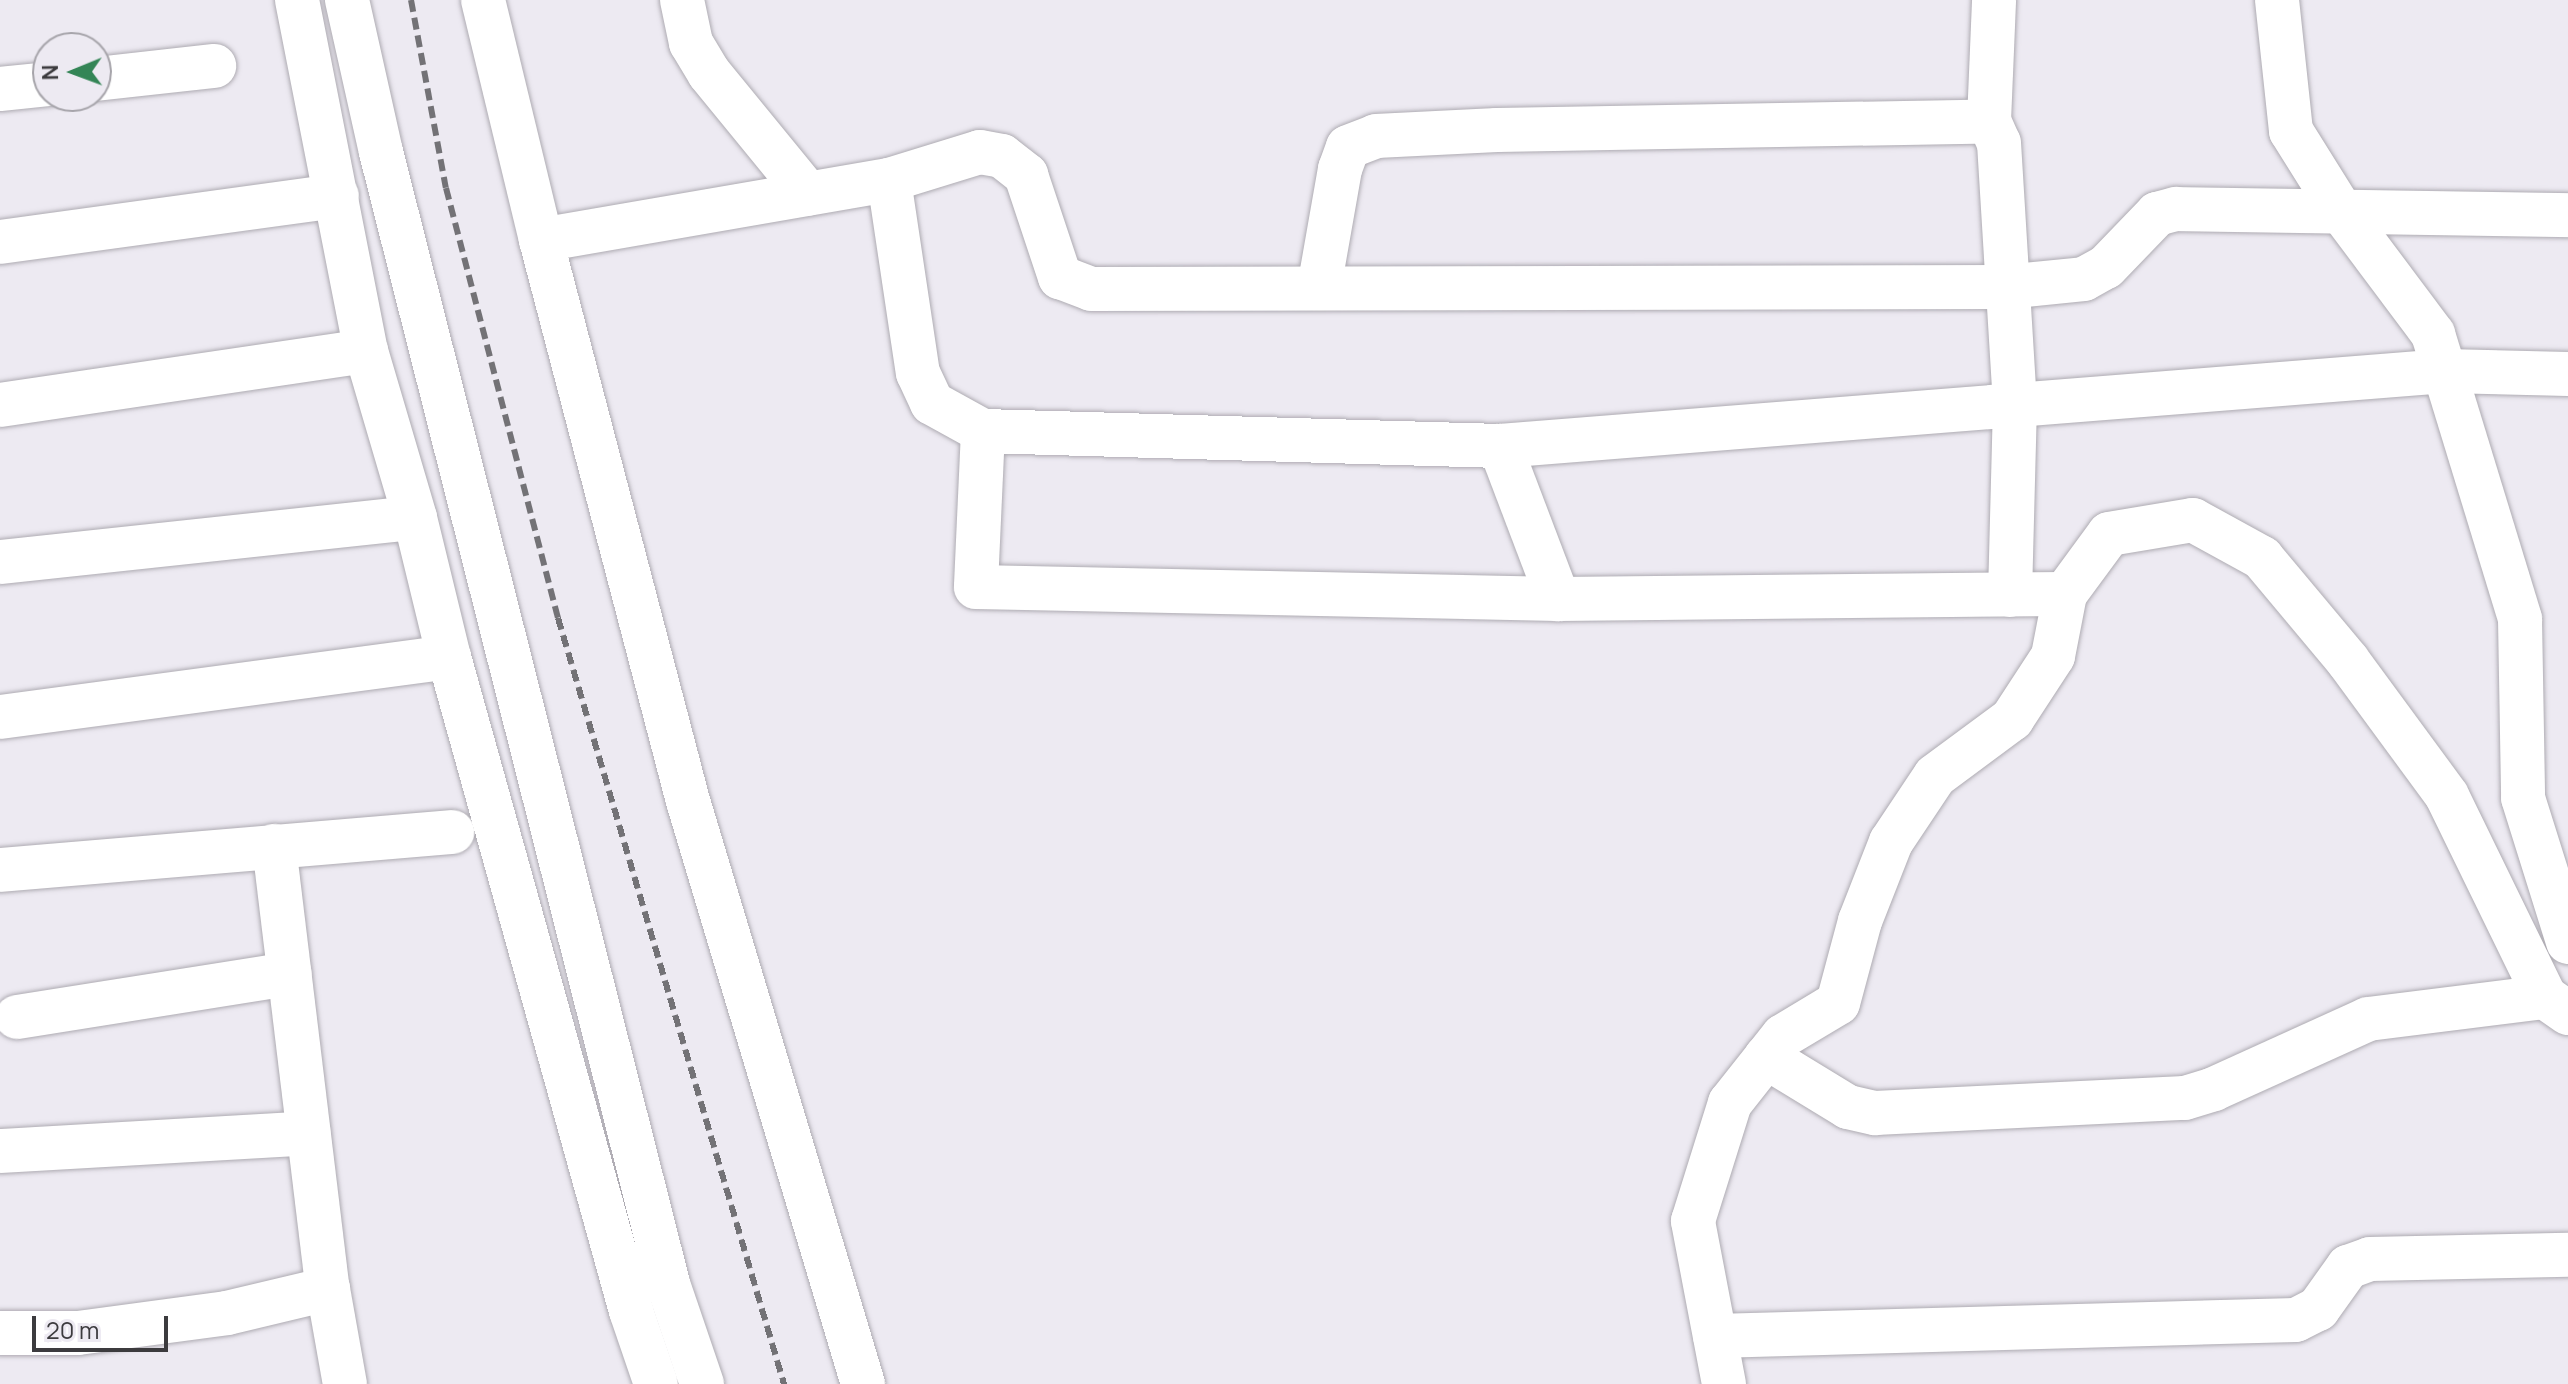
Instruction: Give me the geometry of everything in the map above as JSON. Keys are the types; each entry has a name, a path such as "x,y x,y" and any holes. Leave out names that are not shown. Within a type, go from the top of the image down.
{"street":[{"path":"297,0 366,351 415,518 449,657 631,1311 656,1384"},
{"path":"347,0 389,182 668,1284 702,1384"},
{"path":"483,0 541,240 688,801 863,1384"},
{"path":"682,0 691,43 709,73 808,194"},
{"path":"1994,0 1989,121 1999,143 2005,287 2015,404 2010,595"},
{"path":"2277,0 2291,131 2341,211 2433,334 2445,371 2520,619 2523,798 2568,942"},
{"path":"112,77 214,66"},
{"path":"0,89 32,86"},
{"path":"1319,288 1340,169 1348,147 1376,136 1497,130 1989,121"},
{"path":"541,240 889,180 980,152 1002,156 1026,175 1060,277 1091,289 2005,287 2084,279 2106,267 2157,214 2176,209 2568,215"},
{"path":"889,180 918,373 932,403 983,431 1500,446 2445,371 2568,374"},
{"path":"0,242 337,196"},
{"path":"0,405 366,351"},
{"path":"983,431 976,587 1558,599 2065,594"},
{"path":"1500,446 1558,599"},
{"path":"0,562 415,518"},
{"path":"1724,1384 1693,1221 1730,1103 1766,1057 1783,1036 1838,1003 1860,921 1891,842 1935,776 2012,719 2053,656 2065,594 2109,534 2193,520 2262,558 2348,661 2447,796 2556,1005 2368,1019 2214,1089 2185,1098 1875,1113 1848,1107 1766,1057"},
{"path":"0,717 449,657"},
{"path":"0,870 452,832"},
{"path":"274,846 328,1289 345,1384"},
{"path":"17,1017 290,974"},
{"path":"0,1151 308,1133"},
{"path":"1715,1336 2296,1320 2318,1309 2348,1267 2370,1259 2568,1255"},
{"path":"0,1333 78,1333 227,1313 328,1289"}],"railway":[{"path":"411,0 446,188 558,618 784,1384"}]}
